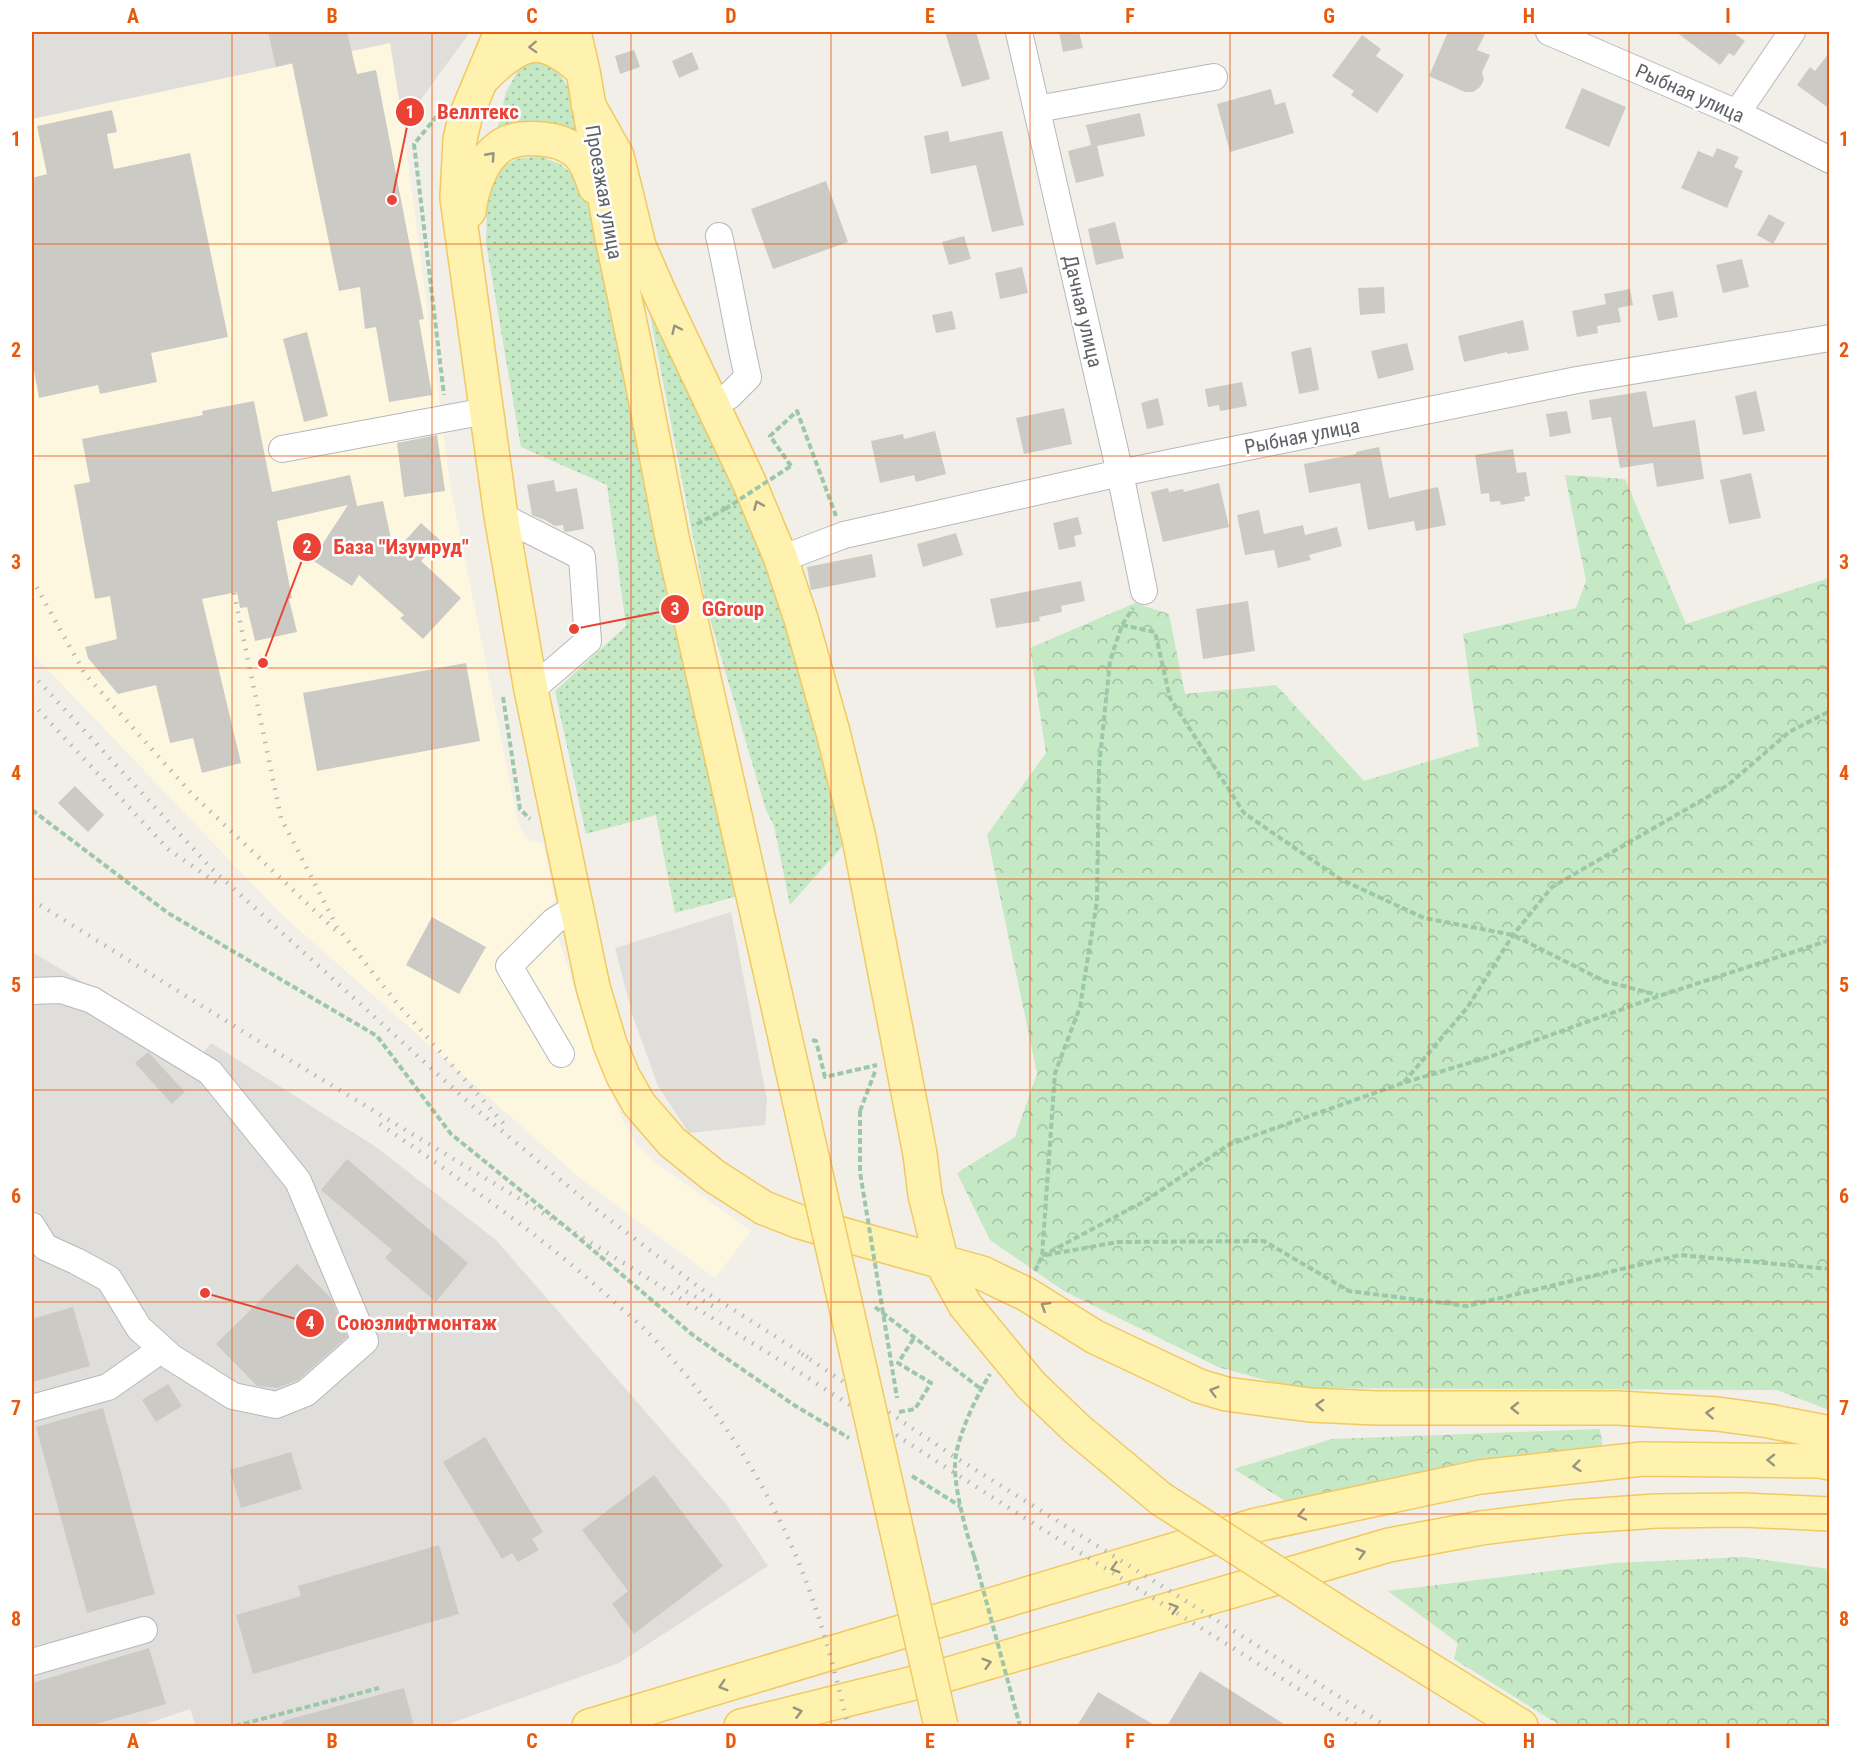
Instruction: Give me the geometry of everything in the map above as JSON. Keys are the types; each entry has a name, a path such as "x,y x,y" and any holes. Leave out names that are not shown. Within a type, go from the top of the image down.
{"main road":[{"path":"501,32 478,84 460,139 457,198 464,251 472,414 501,516 516,692 576,907 593,987 610,1044 623,1076 639,1104 672,1142 714,1176 764,1208 800,1222 982,1273 1026,1294 1095,1337 1199,1386 1226,1394 1310,1405 1377,1408 1618,1408 1717,1414 1830,1433"},
{"name":"Проезжая улица","path":"574,32 583,71 611,234 672,537 885,1412 941,1726"},
{"path":"478,84 502,59 517,49 527,46 546,47 565,54 583,71"},
{"path":"588,105 616,156 639,246 710,403 749,482 781,559 813,659 859,838 920,1154 925,1195 942,1263 965,1305 1031,1385 1077,1430 1161,1499 1521,1726"},
{"path":"464,251 470,202 484,164 500,146 518,138 548,140 575,151 590,174 611,234"},
{"path":"589,1726 1256,1525 1480,1477 1642,1459 1830,1463"},
{"path":"741,1726 942,1676 1401,1542 1481,1528 1580,1516 1656,1511 1744,1510 1830,1514"}],"street":[{"name":"Дачная улица","path":"1019,32 1120,473 1144,591"},
{"name":"Рыбная улица","path":"1549,32 1737,113 1830,160"},
{"path":"1737,113 1792,32"},
{"path":"1037,109 1214,77"},
{"path":"710,403 729,396 748,376 732,289 719,236"},
{"name":"Рыбная улица","path":"781,559 844,535 1120,473 1577,380 1830,338"},
{"path":"282,449 472,414"},
{"path":"501,516 582,557 588,641 516,692"},
{"path":"561,1054 509,966 554,921 576,907"},
{"path":"32,991 61,990 92,1000 210,1072 298,1181 365,1341 306,1393 276,1405 233,1396 171,1357 140,1328 108,1280 76,1261 45,1247 32,1227"},
{"path":"32,1408 108,1387 162,1349"},
{"path":"32,1662 144,1630"},
{"path":"942,1676 955,1726"}],"path":[{"path":"443,109 414,144 445,401 472,414"},
{"path":"725,509 791,466 770,436 796,411 844,535"},
{"path":"1042,1256 1055,1073 1080,1007 1097,901 1099,767 1110,661 1122,625 1144,591"},
{"path":"1122,625 1155,633 1170,698 1244,813 1340,879 1424,918 1513,935 1604,981 1659,996"},
{"path":"516,692 520,809 534,824"},
{"path":"1403,1083 1467,1008 1513,935 1552,887 1728,785 1789,732 1830,711"},
{"path":"32,810 168,913 377,1036 451,1134 567,1228 694,1336 795,1405 853,1440"},
{"path":"1042,1256 1145,1201 1230,1144 1403,1083 1490,1057 1659,996 1830,940"},
{"path":"816,1041 825,1077 878,1065 860,1111 860,1172 885,1412 915,1409 931,1383 898,1363 914,1338"},
{"path":"1042,1256 1118,1242 1264,1241 1349,1291 1467,1306 1680,1255 1830,1269"},
{"path":"870,1303 981,1389"},
{"path":"966,1426 955,1456 960,1506 1020,1726"},
{"path":"911,1476 960,1506"},
{"path":"235,1726 379,1688"}],"shaded area":[{"path":"32,32 470,32 403,124 390,43 32,119"},
{"path":"390,43 403,124 451,490 517,818 528,840 543,843 555,900 549,907 591,1041 623,1121 636,1143 655,1162 751,1231 715,1278 581,1179 280,913 32,653 32,119"},
{"path":"731,912 767,1100 765,1125 689,1133 658,1086 633,1017 615,948"},
{"path":"32,952 203,1053 211,1043 376,1147 496,1240 726,1504 768,1566 619,1663 443,1726 196,1726 190,1709 140,1726 32,1726"}],"green space":[{"path":"538,60 556,67 571,93 576,137 542,125 497,129 506,92 519,69"},
{"path":"539,156 560,164 581,182 592,218 742,895 675,913 656,815 586,834 555,691 626,626 607,485 521,447 486,243 487,198 497,170 517,159"},
{"path":"649,309 747,508 812,704 846,842 790,905 774,826 766,810 707,609"},
{"path":"1565,475 1625,479 1686,624 1829,578 1829,1410 1777,1390 1294,1388 1218,1367 1064,1291 990,1240 957,1173 1015,1137 1037,1073 987,835 1046,753 1030,648 1135,603 1169,614 1185,694 1276,685 1364,781 1479,746 1463,634 1576,608 1586,581"},
{"path":"1600,1429 1604,1457 1295,1507 1234,1469 1332,1439"},
{"path":"1744,1557 1829,1569 1829,1726 1561,1726 1454,1659 1458,1643 1388,1591 1615,1563"}],"building":[{"path":"268,32 347,32 357,74 376,70 424,319 419,320 432,395 389,402 376,327 365,329 360,287 339,291 292,63 276,67"},
{"path":"945,32 976,32 990,79 962,87"},
{"path":"1059,32 1079,32 1083,48 1063,52"},
{"path":"1448,32 1486,32 1477,50 1490,55 1482,72 1484,80 1473,92 1465,92 1429,76"},
{"path":"1676,32 1732,32 1745,41 1734,56 1729,53 1720,65"},
{"path":"1362,35 1381,49 1376,56 1404,75 1377,113 1351,95 1354,91 1332,76"},
{"path":"634,50 640,67 620,74 615,56"},
{"path":"692,52 699,69 679,78 672,61"},
{"path":"1830,52 1830,109 1797,85 1810,67 1815,71"},
{"path":"1582,88 1626,107 1609,147 1565,128"},
{"path":"1271,89 1275,105 1285,102 1294,133 1230,152 1217,104"},
{"path":"112,110 117,132 107,134 114,169 190,153 228,337 151,353 157,382 100,394 98,385 39,398 32,360 32,178 47,174 37,126"},
{"path":"1140,113 1145,136 1097,146 1104,176 1076,183 1068,151 1091,145 1086,125"},
{"path":"948,131 950,142 1002,131 1024,225 992,232 976,165 931,174 924,136"},
{"path":"1717,148 1739,157 1734,167 1743,171 1727,208 1681,188 1698,151 1713,157"},
{"path":"826,181 848,242 773,269 751,209"},
{"path":"1769,214 1785,223 1773,244 1757,235"},
{"path":"1115,222 1124,258 1096,265 1088,229"},
{"path":"964,236 971,259 949,265 942,242"},
{"path":"1742,259 1749,287 1723,293 1716,265"},
{"path":"1022,267 1028,293 1000,299 995,273"},
{"path":"1384,287 1385,313 1360,315 1358,288"},
{"path":"1630,289 1633,305 1618,308 1621,322 1597,326 1598,333 1577,337 1572,311 1606,304 1604,294"},
{"path":"1673,291 1678,317 1658,321 1652,295"},
{"path":"952,311 956,329 936,333 932,315"},
{"path":"1523,320 1529,350 1507,354 1507,352 1464,362 1458,336"},
{"path":"307,332 328,416 304,422 283,339"},
{"path":"1407,343 1414,370 1378,379 1371,351"},
{"path":"1311,347 1319,390 1299,394 1291,352"},
{"path":"1242,382 1247,406 1220,411 1219,405 1208,407 1205,389"},
{"path":"1646,391 1653,427 1695,420 1704,479 1657,487 1653,463 1620,468 1611,417 1592,420 1589,400"},
{"path":"1756,391 1765,431 1743,435 1735,396"},
{"path":"1158,398 1164,425 1147,429 1141,403"},
{"path":"254,401 272,492 350,475 357,506 383,501 394,553 421,523 440,540 421,561 461,598 423,639 400,618 404,615 359,575 352,586 312,560 348,505 277,521 292,598 289,599 297,632 255,641 247,607 240,608 237,592 202,599 241,763 202,773 193,738 170,743 156,685 118,694 88,658 85,647 117,639 110,596 95,599 74,485 90,482 82,439 203,415 202,411"},
{"path":"1064,408 1072,444 1024,454 1016,418"},
{"path":"1567,411 1571,433 1550,437 1546,414"},
{"path":"935,431 946,474 916,482 914,475 880,483 871,441 903,434 904,439"},
{"path":"437,435 445,491 404,497 397,443"},
{"path":"1379,447 1389,498 1438,487 1446,525 1416,531 1414,521 1368,530 1360,483 1309,493 1304,464"},
{"path":"1513,449 1517,473 1526,472 1530,496 1524,497 1525,501 1501,505 1500,501 1490,502 1489,493 1481,494 1475,455"},
{"path":"1751,473 1761,518 1729,524 1720,480"},
{"path":"554,480 556,492 577,488 584,529 566,532 563,525 555,526 532,515 527,485"},
{"path":"1219,483 1229,527 1163,542 1151,492 1168,488 1169,492 1183,489 1184,492"},
{"path":"1259,510 1264,534 1303,525 1305,535 1337,527 1342,546 1309,555 1311,560 1278,568 1274,550 1245,555 1237,515"},
{"path":"1078,517 1082,534 1074,536 1076,546 1059,550 1053,523"},
{"path":"956,533 963,555 923,567 917,544"},
{"path":"872,554 876,577 811,590 807,567"},
{"path":"1081,581 1085,601 1061,606 1062,612 1039,617 1040,621 996,628 990,599"},
{"path":"1248,601 1255,651 1203,659 1196,609"},
{"path":"466,663 480,741 317,771 303,693"},
{"path":"75,786 104,815 88,832 58,803"},
{"path":"432,917 486,947 459,994 406,965"},
{"path":"148,1052 185,1092 172,1104 135,1063"},
{"path":"347,1159 468,1263 436,1302 385,1258 392,1250 321,1190"},
{"path":"297,1264 331,1298 347,1337 298,1380 277,1388 257,1386 216,1344"},
{"path":"73,1307 90,1366 32,1382 32,1319"},
{"path":"168,1384 182,1406 156,1422 142,1400"},
{"path":"103,1408 155,1594 87,1613 36,1427"},
{"path":"485,1437 543,1532 532,1539 539,1550 518,1562 512,1553 502,1559 443,1462"},
{"path":"291,1452 302,1489 241,1508 230,1470"},
{"path":"654,1475 723,1566 634,1634 612,1604 628,1591 582,1530"},
{"path":"439,1545 459,1614 253,1674 236,1615 301,1596 298,1586"},
{"path":"149,1648 166,1704 89,1726 32,1726 32,1683"},
{"path":"1200,1671 1287,1726 1167,1726"},
{"path":"404,1688 414,1726 283,1726 283,1721"},
{"path":"1098,1692 1156,1726 1077,1726"}],"railway":[{"path":"32,579 85,674 191,793 335,930"},
{"path":"234,593 281,818 337,927 396,1002 505,1125"},
{"path":"32,674 211,868 478,1111 598,1211 704,1291 809,1358"},
{"path":"32,703 168,849 221,886"},
{"path":"32,900 799,1372 1012,1510 1358,1726"},
{"path":"380,1124 440,1165 584,1275 652,1336 697,1389 750,1466 793,1549 825,1637 848,1726"},
{"path":"678,1287 720,1310"},
{"path":"802,1354 955,1457 1386,1726"}],"place":[{"name":"Веллтекс","path":"392,200"},
{"name":"GGroup","path":"574,629"},
{"name":"База \"Изумруд\"","path":"263,663"},
{"name":"Союзлифтмонтаж","path":"205,1293"}]}
